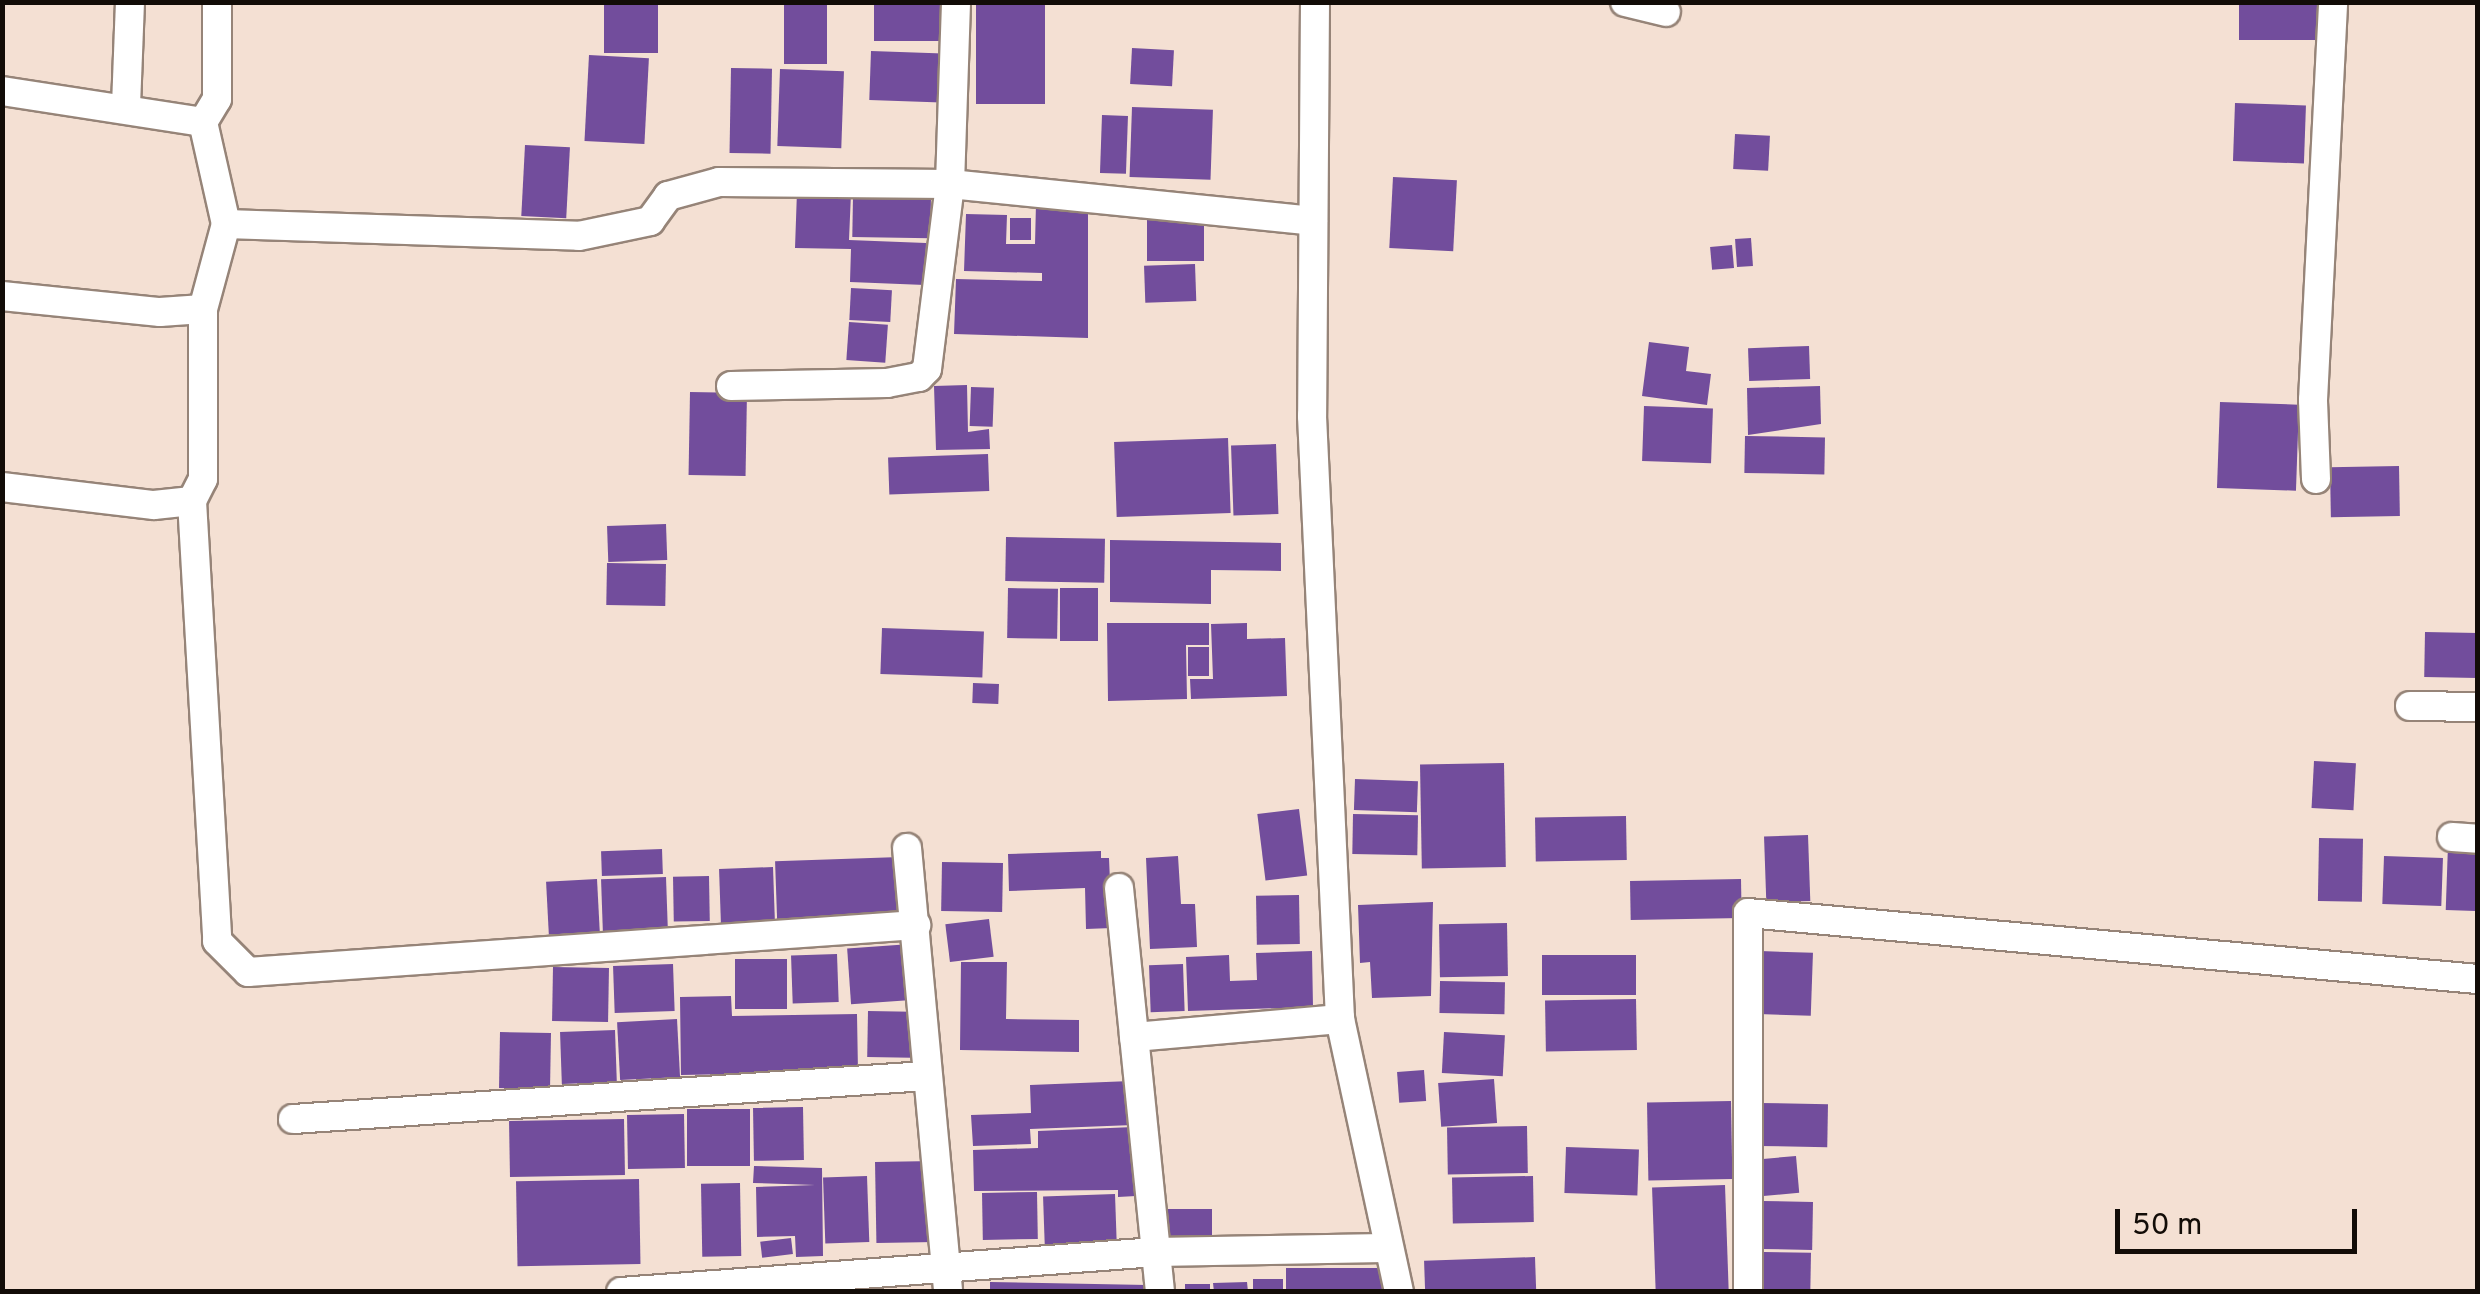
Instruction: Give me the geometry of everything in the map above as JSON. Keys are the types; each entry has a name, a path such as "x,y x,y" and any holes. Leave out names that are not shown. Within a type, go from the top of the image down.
{"street":[{"path":"126,106 130,2"},
{"path":"217,2 217,100 203,122 226,224 203,309 203,479 192,502 217,941 248,972 916,925"},
{"path":"730,386 919,377 930,353 950,184 956,2"},
{"path":"1314,2 1312,416 1340,1019 1385,1248 1396,1257 1399,1292"},
{"path":"1624,2 1666,12"},
{"path":"2316,480 2313,400 2333,2"},
{"path":"2,92 126,106 203,122"},
{"path":"226,224 579,236 650,221 668,196 719,182 950,184 1313,221"},
{"path":"2,296 160,312 203,309"},
{"path":"2,486 154,505 192,502"},
{"path":"2410,706 2478,707"},
{"path":"907,848 947,1282"},
{"path":"1119,888 1160,1292"},
{"path":"1748,1292 1748,913 2478,979"},
{"path":"1134,1037 1340,1019"},
{"path":"293,1119 926,1076"},
{"path":"622,1292 947,1282 1155,1252 1385,1248"}],"building":[{"path":"604,2 658,2 658,53 604,53"},
{"path":"784,2 827,2 827,64 784,64"},
{"path":"874,2 944,2 944,41 874,41"},
{"path":"976,2 1045,2 1045,104 976,104"},
{"path":"2239,2 2328,2 2328,40 2239,40"},
{"path":"1132,48 1174,50 1172,86 1130,84"},
{"path":"871,51 943,54 941,102 869,100"},
{"path":"589,55 649,58 644,144 584,141"},
{"path":"731,68 772,69 771,154 730,153"},
{"path":"780,69 844,71 841,148 777,146"},
{"path":"2235,103 2306,105 2304,163 2233,161"},
{"path":"1132,107 1213,110 1211,180 1130,177"},
{"path":"1102,115 1128,116 1126,174 1100,173"},
{"path":"1735,134 1770,136 1768,171 1733,169"},
{"path":"525,145 570,147 566,218 521,216"},
{"path":"1393,177 1457,180 1453,251 1389,248"},
{"path":"797,191 851,193 849,240 926,243 925,285 850,282 851,249 795,248"},
{"path":"853,196 931,197 930,238 852,237"},
{"path":"1036,203 1088,205 1088,338 954,334 956,279 1042,281 1042,273 964,271 966,214 1007,215 1006,244 1035,244"},
{"path":"1147,214 1204,214 1204,261 1147,261"},
{"path":"1010,218 1031,218 1031,240 1010,240"},
{"path":"1751,238 1753,266 1737,267 1735,239"},
{"path":"1732,245 1734,268 1712,270 1710,247"},
{"path":"1195,264 1196,301 1145,303 1144,266"},
{"path":"851,288 892,290 890,322 849,320"},
{"path":"849,322 888,325 885,363 846,360"},
{"path":"1649,342 1689,347 1686,371 1711,374 1707,405 1642,396"},
{"path":"1809,346 1810,379 1749,381 1748,348"},
{"path":"967,385 968,432 989,429 990,449 936,450 934,386"},
{"path":"1820,386 1821,424 1748,435 1747,388"},
{"path":"971,387 994,388 993,427 970,426"},
{"path":"690,392 747,393 746,476 689,475"},
{"path":"2220,402 2299,405 2296,491 2217,488"},
{"path":"1644,406 1713,408 1711,463 1642,461"},
{"path":"1745,436 1825,437 1824,474 1744,473"},
{"path":"1228,438 1231,513 1117,517 1114,442"},
{"path":"1276,444 1278,514 1233,516 1231,446"},
{"path":"988,454 989,491 889,494 888,457"},
{"path":"2399,466 2400,516 2331,517 2330,467"},
{"path":"666,524 667,560 608,562 607,526"},
{"path":"1006,537 1105,539 1104,583 1005,581"},
{"path":"1110,540 1281,543 1281,571 1211,570 1211,604 1110,602"},
{"path":"607,563 666,564 665,606 606,605"},
{"path":"1008,588 1058,589 1057,639 1007,638"},
{"path":"1060,588 1098,588 1098,641 1060,641"},
{"path":"1107,623 1209,623 1209,645 1186,645 1187,699 1108,701"},
{"path":"1247,623 1247,639 1285,638 1287,696 1191,699 1190,679 1213,679 1211,624"},
{"path":"882,628 984,632 982,678 880,674"},
{"path":"2425,632 2478,633 2477,678 2424,677"},
{"path":"1188,647 1209,647 1209,676 1188,676"},
{"path":"973,683 999,684 998,704 972,703"},
{"path":"2314,761 2356,763 2353,810 2312,808"},
{"path":"1504,763 1506,867 1422,868 1420,764"},
{"path":"1355,779 1418,781 1417,812 1354,810"},
{"path":"1299,809 1307,876 1265,881 1257,814"},
{"path":"1353,814 1418,815 1417,855 1352,854"},
{"path":"1626,816 1627,860 1536,862 1535,818"},
{"path":"1808,835 1810,901 1766,902 1764,837"},
{"path":"2319,838 2363,839 2362,902 2318,901"},
{"path":"2448,845 2478,846 2476,911 2446,910"},
{"path":"662,849 663,874 602,876 601,851"},
{"path":"1101,851 1101,858 1109,858 1112,928 1086,929 1085,888 1009,891 1008,854"},
{"path":"1178,856 1181,904 1195,904 1197,947 1150,949 1146,858"},
{"path":"2384,856 2443,858 2441,906 2382,904"},
{"path":"900,857 902,915 777,919 775,861"},
{"path":"942,862 1003,863 1002,912 941,911"},
{"path":"773,867 775,922 721,924 719,869"},
{"path":"709,876 710,921 674,922 673,877"},
{"path":"666,877 668,929 603,931 601,879"},
{"path":"597,879 600,932 549,935 546,882"},
{"path":"1741,879 1742,918 1631,920 1630,881"},
{"path":"1299,895 1300,944 1257,945 1256,896"},
{"path":"1433,902 1431,996 1372,998 1370,962 1360,963 1358,905"},
{"path":"989,919 994,957 950,962 945,924"},
{"path":"1507,923 1508,976 1440,977 1439,924"},
{"path":"911,944 915,1000 851,1004 847,948"},
{"path":"1312,951 1313,1007 1188,1011 1186,957 1229,955 1230,981 1257,980 1256,953"},
{"path":"1760,951 1813,953 1811,1016 1758,1014"},
{"path":"837,954 839,1002 793,1004 791,956"},
{"path":"1542,955 1636,955 1636,995 1542,995"},
{"path":"735,959 787,959 787,1009 735,1009"},
{"path":"961,962 1007,962 1006,1019 1079,1020 1079,1052 960,1050"},
{"path":"673,964 675,1011 615,1013 613,966"},
{"path":"1183,964 1185,1011 1151,1012 1149,965"},
{"path":"553,967 609,968 608,1022 552,1021"},
{"path":"1440,981 1505,982 1504,1014 1439,1013"},
{"path":"731,996 732,1016 857,1014 858,1072 681,1075 680,997"},
{"path":"1636,999 1637,1050 1546,1052 1545,1001"},
{"path":"868,1011 912,1012 911,1058 867,1057"},
{"path":"677,1019 680,1077 620,1080 617,1022"},
{"path":"615,1030 617,1082 562,1084 560,1032"},
{"path":"500,1032 551,1033 550,1089 499,1088"},
{"path":"1444,1032 1505,1035 1503,1076 1442,1073"},
{"path":"1424,1070 1426,1101 1399,1103 1397,1072"},
{"path":"1494,1079 1497,1123 1441,1127 1438,1083"},
{"path":"1131,1081 1133,1125 1030,1129 1031,1144 973,1146 971,1115 1031,1113 1030,1085"},
{"path":"1731,1101 1732,1179 1648,1180 1647,1102"},
{"path":"1759,1103 1828,1104 1827,1147 1758,1146"},
{"path":"803,1107 804,1160 754,1161 753,1108"},
{"path":"687,1109 750,1109 750,1166 687,1166"},
{"path":"684,1114 685,1168 628,1169 627,1115"},
{"path":"624,1119 625,1175 510,1177 509,1121"},
{"path":"1527,1126 1528,1173 1448,1174 1447,1127"},
{"path":"1134,1127 1136,1196 1118,1197 1118,1190 974,1191 973,1150 1038,1148 1038,1131"},
{"path":"1566,1147 1639,1150 1637,1196 1564,1193"},
{"path":"1796,1156 1799,1193 1763,1196 1760,1159"},
{"path":"934,1161 935,1242 876,1243 875,1162"},
{"path":"754,1166 822,1168 823,1256 796,1257 795,1236 757,1237 756,1187 815,1185 753,1183"},
{"path":"867,1176 869,1242 825,1243 823,1178"},
{"path":"1533,1176 1534,1222 1453,1223 1452,1177"},
{"path":"639,1179 640,1264 518,1266 516,1181"},
{"path":"740,1183 741,1256 702,1257 701,1184"},
{"path":"1725,1185 1729,1289 1656,1291 1652,1188"},
{"path":"1037,1192 1038,1239 983,1240 982,1193"},
{"path":"1115,1194 1117,1246 1045,1248 1043,1197"},
{"path":"1762,1201 1813,1202 1812,1250 1761,1249"},
{"path":"1167,1209 1212,1209 1212,1237 1167,1237"},
{"path":"791,1238 793,1254 762,1258 760,1242"},
{"path":"1764,1252 1811,1253 1810,1292 1763,1292"},
{"path":"1535,1257 1536,1292 1425,1292 1424,1261"},
{"path":"1286,1268 1385,1268 1385,1292 1286,1292"},
{"path":"1253,1279 1283,1279 1283,1292 1253,1292"},
{"path":"990,1282 1147,1285 1147,1292 990,1292"},
{"path":"1247,1282 1248,1292 1214,1292 1213,1283"},
{"path":"1185,1284 1210,1284 1210,1292 1185,1292"}]}
